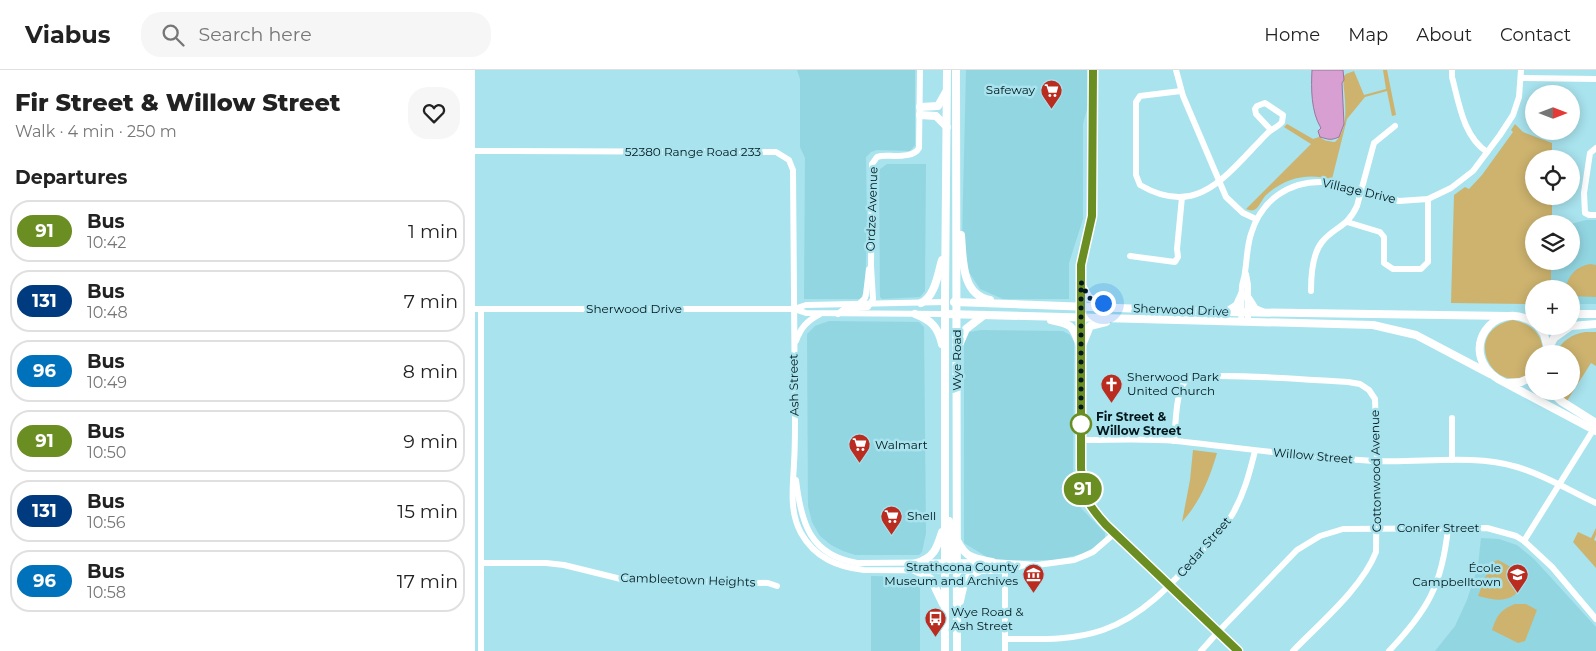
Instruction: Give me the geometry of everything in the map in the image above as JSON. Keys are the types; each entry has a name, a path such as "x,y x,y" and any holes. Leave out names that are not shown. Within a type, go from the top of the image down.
{"main road":[{"name":"Wye Road","path":"947,70 944,525 957,617 957,651"},
{"name":"Wye Road","path":"945,651 945,609 956,539 957,70"},
{"path":"920,111 938,106 947,90"},
{"path":"920,111 938,116 947,127"},
{"path":"957,198 965,273 971,289 983,299 1016,302 1032,306"},
{"path":"921,303 927,299 934,286 945,248"},
{"path":"1081,282 1091,300 1137,308"},
{"path":"1225,312 1237,305 1245,296 1255,308 1264,313"},
{"name":"Sherwood Drive","path":"945,302 1264,313 1525,316"},
{"path":"915,314 931,321 936,327 945,355"},
{"name":"Sherwood Drive","path":"945,314 1383,326 1425,339 1507,383"},
{"path":"1580,314 1596,314"},
{"path":"957,350 966,329 985,315"},
{"path":"1038,316 1069,324 1075,331 1081,348"},
{"path":"1490,374 1481,359 1481,338 1486,328 1492,322 1509,316"},
{"path":"1519,316 1525,319"},
{"path":"1081,348 1089,326 1123,319"},
{"path":"1580,325 1596,324"},
{"path":"1551,345 1554,338 1558,335"},
{"path":"1507,383 1525,380"},
{"path":"1507,383 1595,427"},
{"path":"1560,400 1595,427"},
{"path":"944,486 948,492 951,566"},
{"path":"944,525 933,553 926,560 914,566 931,579 945,609"},
{"path":"956,539 966,554 973,558 992,562"},
{"path":"957,617 965,580 969,575 979,571"}],"street":[{"name":"Ordze Avenue","path":"871,266 872,164 877,157 907,155 917,152 920,144 920,70"},
{"path":"1093,70 1092,210 1090,228 1082,257 1081,282 1081,440 1084,494 1089,506 1115,533 1238,651"},
{"path":"1176,70 1181,91 1217,181 1226,198 1243,214 1256,219"},
{"path":"1452,70 1452,76 1469,132 1479,147 1487,152"},
{"name":"Village Drive","path":"1245,322 1245,296 1242,285 1248,246 1256,219 1273,198 1288,188 1300,184 1323,182 1399,201 1428,199 1439,195 1473,171 1513,115 1519,97 1521,70"},
{"path":"1521,78 1596,79"},
{"path":"1181,91 1140,96 1136,102 1136,175 1140,185 1151,192 1170,197 1196,195 1207,190 1230,172 1271,130 1282,122 1283,115 1265,103 1261,104 1255,109 1256,114 1271,130"},
{"path":"1311,291 1313,262 1321,243 1347,222 1357,206 1374,143 1395,126"},
{"path":"1596,148 1590,153 1583,193 1585,213 1596,216"},
{"name":"52380 Range Road 233","path":"475,151 775,152 789,160 793,170 794,309"},
{"path":"1130,256 1175,262 1178,257 1177,248 1182,197"},
{"path":"1347,222 1380,232 1384,237 1383,263 1393,269 1421,269 1428,262 1428,199"},
{"path":"859,304 865,298 871,266"},
{"path":"838,314 844,309 869,307 873,299 871,266"},
{"name":"Sherwood Drive","path":"478,309 794,309 806,305 945,302"},
{"path":"478,309 481,651"},
{"name":"Sherwood Drive","path":"794,309 806,314 945,314"},
{"name":"Ash Street","path":"794,309 794,462 792,500 794,514 801,533 814,550 828,560 851,568 864,570 992,562 1025,565 1063,562 1093,552 1115,533"},
{"path":"794,344 802,326 821,314"},
{"name":"Cottonwood Avenue","path":"1174,441 1179,390 1187,380 1197,377 1348,382 1360,384 1369,390 1375,399 1377,461 1376,552 1365,575 1293,651"},
{"path":"1452,460 1453,418"},
{"path":"1524,541 1595,427"},
{"name":"Willow Street","path":"1081,440 1174,441 1255,451 1377,461 1452,460 1504,464 1517,467 1558,484 1596,503"},
{"name":"Cedar Street","path":"1005,639 1066,638 1102,630 1119,624 1134,615 1169,586 1231,517 1246,489 1255,451"},
{"path":"1389,651 1416,621 1432,594 1441,572 1448,528"},
{"name":"Conifer Street","path":"1201,651 1304,544 1332,531 1343,529 1487,528 1516,536 1552,567 1596,619"},
{"name":"Cambleetown Heights","path":"481,563 546,563 564,565 625,580 768,583 777,586"},
{"path":"1005,563 1005,651"},
{"name":"Ash Street","path":"951,566 979,571 1005,571 1025,565"}],"shaded area":[{"path":"797,70 915,70 915,145 910,151 877,150 871,152 866,157 865,297 862,299 804,299 805,158 800,147 800,79"},
{"path":"966,70 1087,70 1088,105 1083,124 1083,219 1069,263 1069,299 1003,299 980,289 967,269 962,241"},
{"path":"1312,70 1343,70 1344,124 1339,137 1329,139 1320,137 1318,131 1321,128 1315,115 1312,100"},
{"path":"1383,70 1387,70 1396,115 1392,116 1387,91 1365,97 1347,119 1332,179 1314,176 1289,180 1266,195 1256,209 1246,209 1311,144 1284,127 1287,124 1313,139 1319,137 1319,135 1324,140 1335,142 1340,136 1345,120 1343,77 1354,71 1364,95 1386,89"},
{"path":"1515,124 1525,133 1525,140 1544,140 1552,143 1552,150 1525,150 1525,205 1552,205 1552,215 1525,215 1525,270 1551,270 1551,280 1525,280 1525,304 1451,303 1454,195 1465,187 1469,189 1482,175 1513,132 1511,130"},
{"path":"887,164 926,164 925,291 920,297 882,299 880,297 879,170"},
{"path":"1596,220 1596,304 1580,304 1580,280 1551,280 1551,270 1580,270 1580,222"},
{"path":"1590,264 1596,265 1596,297 1580,296 1580,280 1568,280 1577,270 1580,270 1580,267"},
{"path":"1513,320 1525,324 1525,335 1539,336 1542,345 1525,345 1525,375 1520,378 1507,378 1496,372 1488,362 1485,349 1487,337 1496,327"},
{"path":"829,321 919,322 924,327 926,533 922,552 919,555 855,555 831,545 820,536 812,522 808,506 807,334 815,326"},
{"path":"981,330 1063,331 1070,335 1074,342 1073,479 1080,507 1105,533 1105,539 1082,554 1057,560 992,560 964,543 964,343 969,332"},
{"path":"1596,332 1596,366 1591,363 1580,380 1580,345 1561,345 1567,339 1574,335 1580,335 1580,333"},
{"path":"1193,450 1217,453 1203,490 1194,507 1182,522 1190,480"},
{"path":"1596,528 1594,540 1596,541 1596,568 1573,542 1578,532 1591,538"},
{"name":"École Campbelltown","path":"1481,538 1499,539 1517,545 1534,559 1596,627 1596,651 1435,651 1455,626 1467,600 1478,566"},
{"path":"1498,560 1528,576 1514,596 1502,600 1478,596 1491,563"},
{"path":"871,576 913,577 920,581 920,651 871,651"},
{"path":"1515,604 1526,604 1537,610 1525,641 1518,643 1492,630 1500,614 1506,608"}],"bus line":[{"name":"91","path":"1093,70 1092,216 1081,265 1081,468 1084,494 1089,506 1106,525 1238,651"}],"place":[{"name":"Safeway","path":"1051,109"},
{"name":"Sherwood Park United Church","path":"1111,403"},
{"name":"Fir Street & Willow Street","path":"1081,424"},
{"name":"Walmart","path":"859,464"},
{"name":"Shell","path":"891,535"},
{"name":"Strathcona County Museum and Archives","path":"1034,593"},
{"name":"École Campbelltown","path":"1517,594"},
{"name":"Wye Road & Ash Street","path":"935,638"}],"route":[{"path":"1081,424 1081,429 1081,322 1081,282 1091,300 1103,303"}]}
